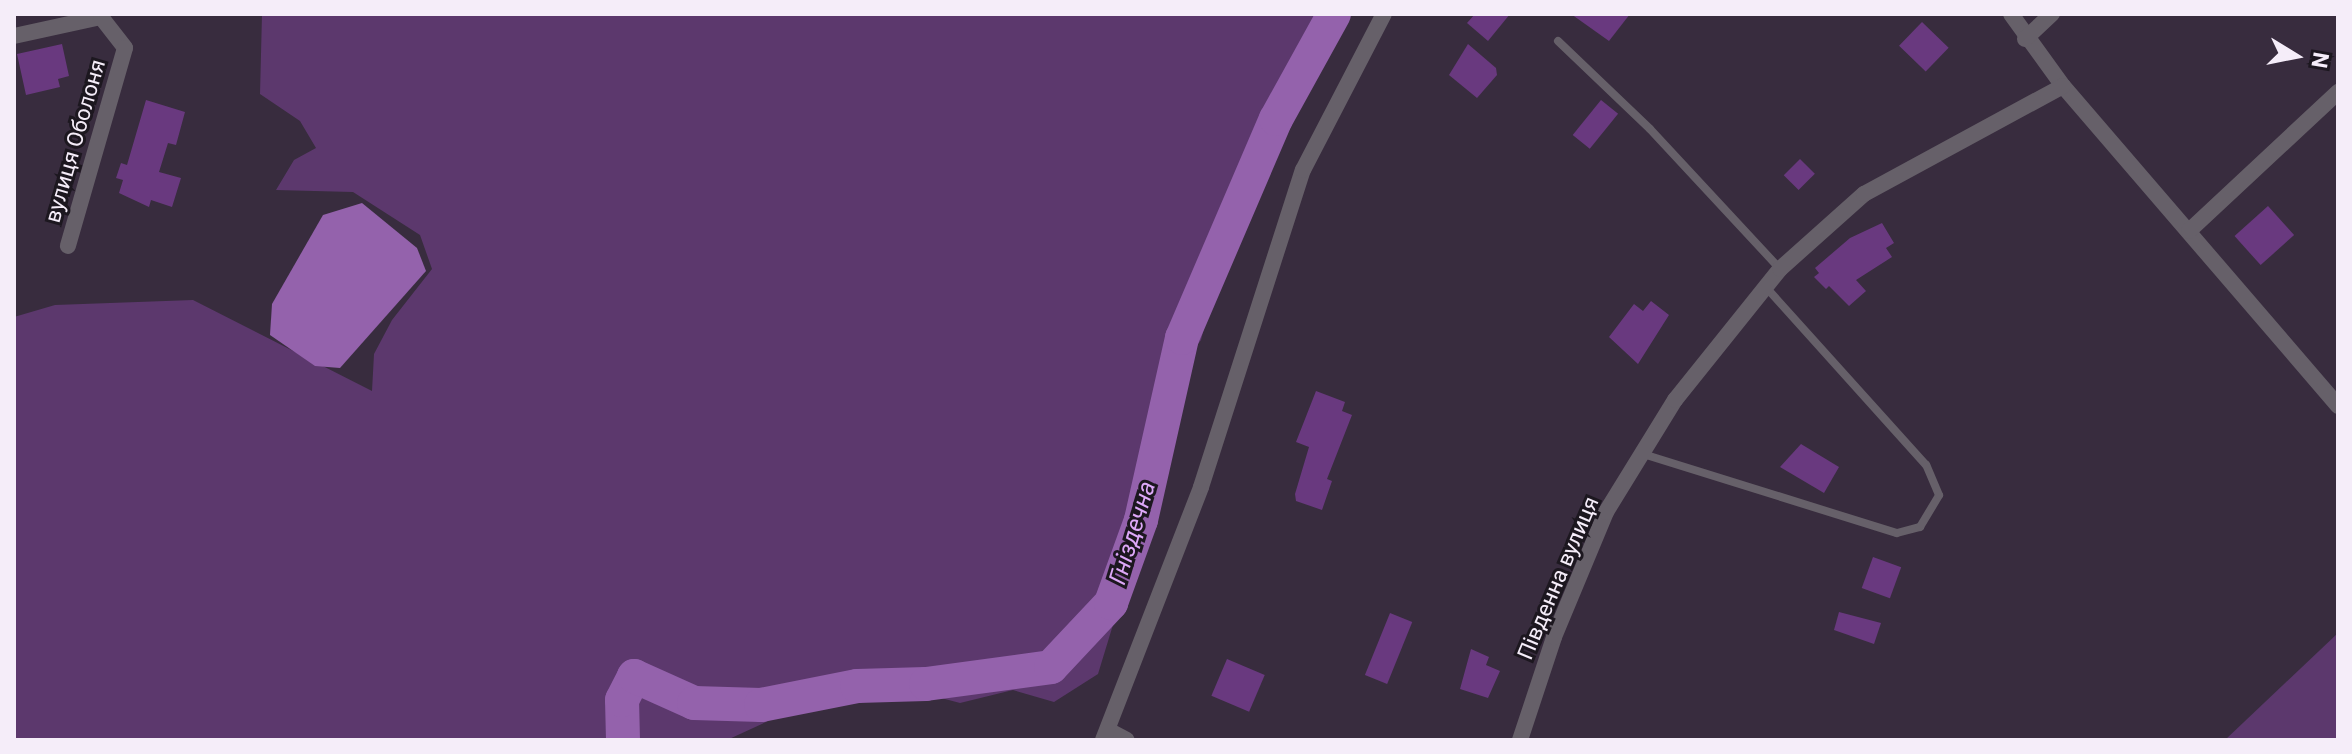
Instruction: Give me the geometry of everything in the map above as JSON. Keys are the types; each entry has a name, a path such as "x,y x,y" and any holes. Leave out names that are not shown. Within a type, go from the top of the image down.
{"street":[{"path":"1127,740 1106,735 1201,487 1303,170 1384,14"},
{"path":"2011,14 2025,39 2063,86 2338,406"},
{"path":"2025,39 2052,14"},
{"name":"вулиця Оболоня","path":"14,36 101,17 125,48 68,246"},
{"name":"Південна вулиця","path":"1525,739 1554,637 1606,512 1675,400 1780,269 1864,194 2063,86"},
{"path":"2189,231 2338,92"}],"lane":[{"path":"1558,41 1650,129 1780,269"},
{"path":"1643,454 1897,533 1920,527 1939,495 1926,465 1766,287"}],"shaded area":[{"path":"262,14 1320,14 1301,41 1228,193 1211,247 1211,300 1201,340 1167,385 1159,431 1166,456 1130,505 1134,556 1098,674 1054,702 1013,690 960,703 930,695 792,710 727,740 14,740 14,317 55,305 193,300 372,391 374,354 392,320 432,269 420,235 353,192 276,190 294,160 316,148 300,121 260,94"},
{"path":"362,203 417,248 426,271 340,368 315,366 270,335 272,304 323,215"},
{"path":"2338,633 2338,740 2225,740"}],"building":[{"path":"1475,14 1510,14 1488,41 1467,23"},
{"path":"1571,14 1630,14 1609,41"},
{"path":"1922,22 1949,48 1926,71 1899,46"},
{"path":"62,44 69,76 58,79 60,87 26,95 17,54"},
{"path":"1468,44 1496,68 1497,75 1477,98 1449,75"},
{"path":"146,100 185,112 176,145 168,143 159,172 181,178 172,207 151,200 149,207 119,193 123,180 116,178 121,163 127,165"},
{"path":"1601,100 1618,114 1590,149 1573,135"},
{"path":"1800,159 1815,174 1799,190 1784,175"},
{"path":"2268,206 2294,235 2261,265 2235,236"},
{"path":"1882,223 1894,243 1886,248 1892,257 1856,280 1866,291 1849,306 1829,286 1826,289 1814,277 1819,273 1815,268 1850,238"},
{"path":"1651,301 1669,315 1638,364 1609,337 1634,304 1643,311"},
{"path":"1316,391 1345,402 1342,411 1352,415 1327,479 1332,481 1322,510 1296,501 1295,494 1309,447 1296,442"},
{"path":"1801,444 1839,467 1824,493 1780,467"},
{"path":"1873,557 1901,567 1890,598 1862,588"},
{"path":"1839,612 1881,623 1874,644 1834,630"},
{"path":"1390,613 1412,622 1387,684 1365,675"},
{"path":"1471,649 1489,657 1486,665 1500,671 1488,698 1460,689"},
{"path":"1227,659 1265,675 1249,712 1211,696"}],"waterway":[{"name":"Гніздечна","path":"623,740 622,700 634,676 694,703 761,705 857,686 926,684 1051,667 1111,603 1141,520 1182,338 1276,119 1334,14"}]}
